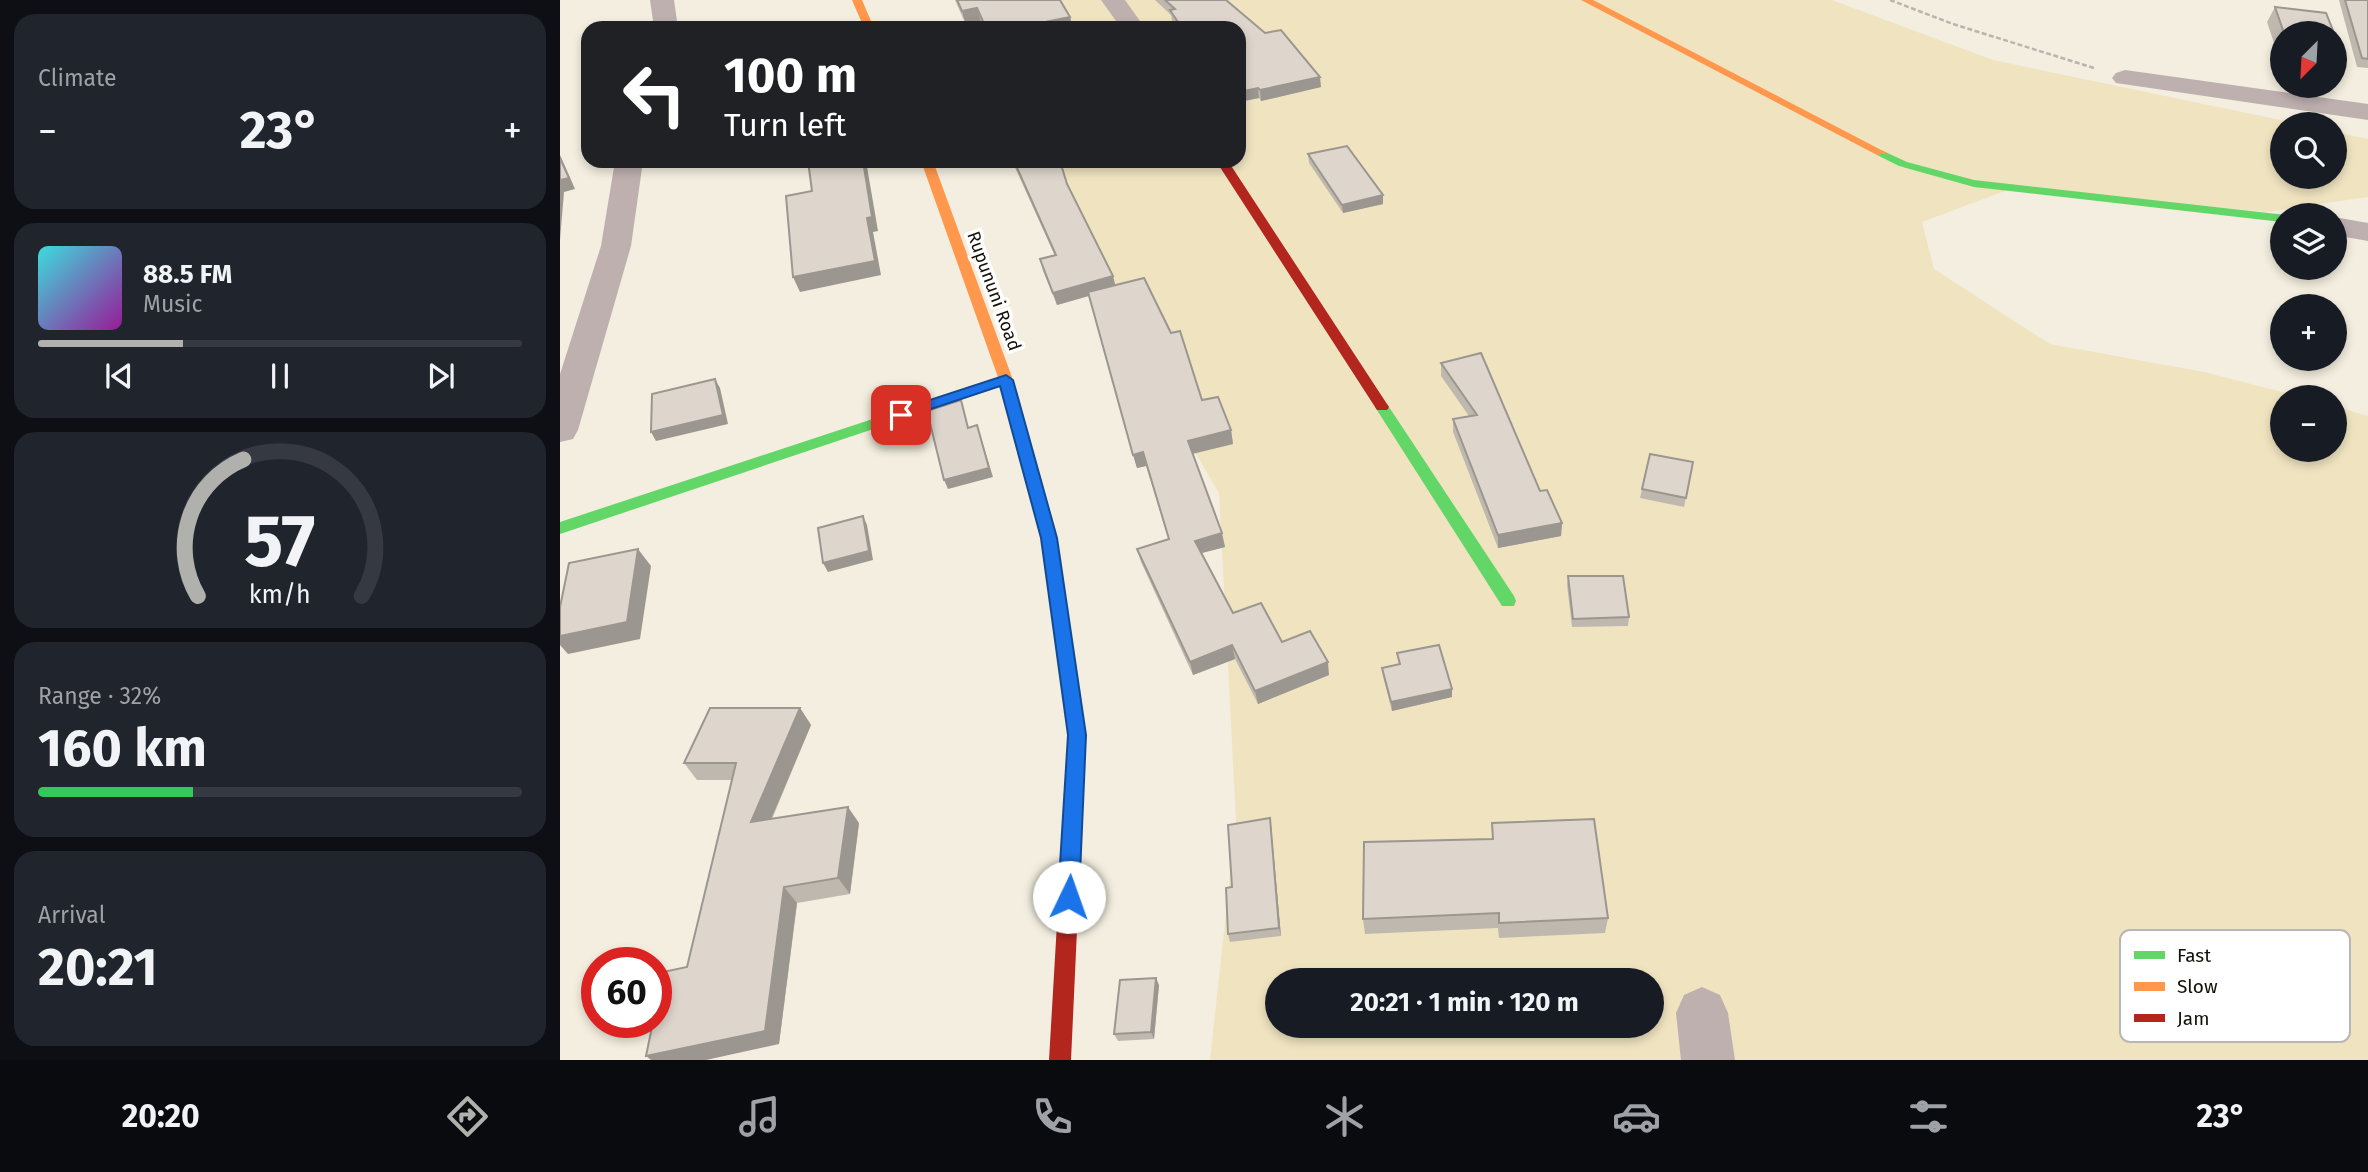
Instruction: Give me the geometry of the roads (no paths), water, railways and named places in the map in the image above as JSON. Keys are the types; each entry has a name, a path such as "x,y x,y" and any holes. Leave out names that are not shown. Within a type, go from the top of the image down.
{"street":[{"path":"662,0 665,21"},
{"path":"857,0 866,21"},
{"path":"1112,0 1128,21"},
{"path":"1586,0 1903,164 1974,183 2270,217"},
{"path":"2124,78 2368,112"},
{"path":"560,430 616,246 628,168"},
{"name":"Rupununi Road","path":"930,168 1006,380 1049,538 1077,735 1060,1060"},
{"path":"1227,168 1508,601"},
{"path":"2347,228 2368,232"},
{"path":"560,528 1006,380"}]}
